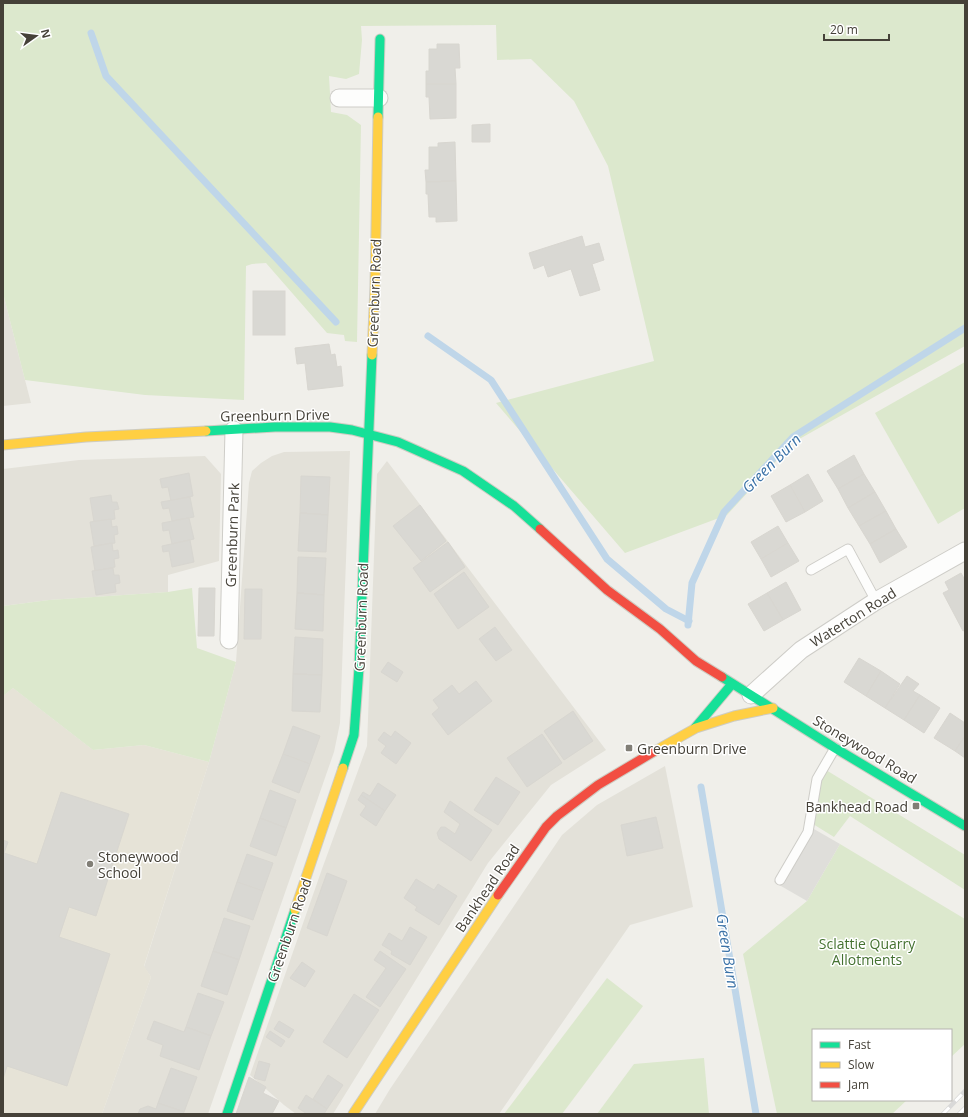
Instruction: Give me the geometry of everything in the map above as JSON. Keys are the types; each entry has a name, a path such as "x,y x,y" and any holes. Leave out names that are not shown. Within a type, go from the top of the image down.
{"street":[{"name":"Greenburn Road","path":"226,1114 354,735 359,668 375,286 380,39"},
{"path":"339,98 379,98"},
{"name":"Greenburn Drive","path":"3,445 86,437 275,427 323,427 352,430 398,442 435,457 463,471 489,488 514,506 549,536 607,590 660,629 696,661 751,695"},
{"name":"Greenburn Park","path":"229,640 234,430"},
{"name":"Waterton Road","path":"751,695 801,650 876,601 965,551"},
{"name":"Bankhead Road","path":"694,729 732,684"},
{"name":"Stoneywood Road","path":"751,695 834,748 965,826"},
{"name":"Bankhead Road","path":"353,1114 484,916 546,827 558,813 640,759 694,729 733,716 773,708"}],"lane":[{"path":"811,570 848,549 876,601"},
{"path":"780,880 808,832 817,779 834,748"}],"shaded area":[{"path":"3,293 25,380 31,403 3,406"},
{"path":"350,451 340,723 334,752 208,1114 102,1114 151,977 144,967 209,762 236,662 249,483 252,471 272,456 284,452"},
{"path":"205,456 221,474 219,561 168,575 168,592 49,600 3,606 3,469 79,460"},
{"path":"387,461 606,750 551,785 488,863 333,1114 296,1114 250,1075 367,746 377,474"},
{"name":"Stoneywood School","path":"13,688 93,750 144,745 209,762 144,966 151,977 102,1114 3,1114 3,696"},
{"path":"665,766 693,907 630,925 499,1114 375,1114 390,1089 562,835 597,805"},
{"path":"807,825 840,844 807,901 774,882"}],"green space":[{"path":"3,3 965,3 965,346 794,442 727,515 625,553 496,403 654,361 608,166 574,101 531,59 497,60 496,25 361,26 362,40 359,74 346,79 329,76 331,112 347,115 361,125 357,342 345,341 344,335 327,333 266,263 252,264 246,266 244,400 145,395 25,380 3,293"},
{"path":"965,362 965,508 938,524 875,413"},
{"path":"192,588 197,648 236,662 209,762 144,745 93,750 13,688 3,696 3,606 49,600 168,592"},
{"path":"826,770 965,855 965,890 850,816 834,837 813,824 821,779"},
{"name":"Sclattie Quarry Allotments","path":"840,844 965,919 965,1044 952,1056 952,1029 812,1029 812,1101 906,1101 892,1114 777,1114 743,954 807,901"},
{"path":"607,978 643,1006 562,1114 504,1114"},
{"path":"704,1058 709,1114 597,1114 634,1064"}],"building":[{"path":"437,44 459,44 460,68 455,68 456,84 426,84 426,71 429,71 429,49 437,49"},
{"path":"426,84 456,84 456,118 430,119 429,97 426,97"},
{"path":"490,124 490,142 472,142 472,125"},
{"path":"455,142 456,181 426,182 425,170 429,170 429,147 438,147 438,143"},
{"path":"456,181 457,221 436,222 436,217 429,217 426,182"},
{"path":"582,236 585,247 599,243 604,260 592,264 600,290 580,296 571,269 548,277 544,265 534,269 529,253"},
{"path":"253,291 285,291 285,335 253,335"},
{"path":"329,344 331,355 335,354 337,367 341,366 343,386 308,390 305,363 297,364 295,348"},
{"path":"854,455 864,474 838,489 827,471"},
{"path":"189,473 193,496 171,501 168,487 162,488 160,479"},
{"path":"808,474 823,501 805,512 790,485"},
{"path":"864,474 875,492 848,508 838,489"},
{"path":"301,476 330,477 328,515 300,513"},
{"path":"790,485 805,512 786,522 771,496"},
{"path":"875,492 886,511 859,526 848,508"},
{"path":"111,495 112,502 117,502 119,509 114,510 115,519 94,522 90,498"},
{"path":"190,497 194,517 172,521 169,508 163,509 161,502"},
{"path":"420,505 446,541 421,561 393,526"},
{"path":"886,511 896,529 870,544 859,526"},
{"path":"300,513 328,515 326,552 298,551"},
{"path":"189,518 194,539 172,544 169,530 163,531 162,523"},
{"path":"111,519 112,527 117,526 118,534 114,535 115,543 94,546 90,522"},
{"path":"778,526 788,543 761,559 751,542"},
{"path":"896,529 907,547 880,563 870,544"},
{"path":"190,540 194,562 172,567 169,551 163,552 162,546"},
{"path":"448,542 465,567 430,592 413,568"},
{"path":"112,543 113,551 118,550 119,558 114,559 115,567 95,571 91,547"},
{"path":"788,543 799,561 771,577 761,559"},
{"path":"298,557 326,558 324,595 297,593"},
{"path":"113,568 114,575 119,575 120,583 115,584 116,592 96,595 92,571"},
{"path":"464,572 489,607 458,629 434,594"},
{"path":"961,573 965,580 965,630 963,631 943,593 949,590 945,582"},
{"path":"786,582 801,610 783,620 767,593"},
{"path":"199,588 215,588 214,636 198,636"},
{"path":"245,589 262,589 261,639 244,639"},
{"path":"297,593 324,595 323,631 295,629"},
{"path":"767,593 783,620 764,631 748,604"},
{"path":"495,627 512,650 496,661 479,639"},
{"path":"295,637 323,639 322,675 293,674"},
{"path":"859,658 881,671 866,696 844,682"},
{"path":"388,662 403,672 397,682 381,672"},
{"path":"881,671 900,684 885,708 866,696"},
{"path":"293,674 322,675 320,712 292,711"},
{"path":"907,676 919,684 913,691 920,695 904,720 885,708"},
{"path":"476,681 492,701 448,735 432,714 439,708 433,700 452,685 459,694"},
{"path":"920,695 940,708 924,733 904,720"},
{"path":"573,711 593,741 564,760 544,731"},
{"path":"950,713 965,723 965,736 955,751 934,738"},
{"path":"293,726 320,736 310,764 283,754"},
{"path":"395,731 411,743 396,764 381,753 386,746 378,740 384,732 391,737"},
{"path":"542,734 562,763 527,787 507,758"},
{"path":"965,736 965,758 955,751"},
{"path":"283,754 310,764 299,793 272,782"},
{"path":"496,777 520,792 498,825 474,810"},
{"path":"378,783 396,795 385,811 361,795 363,792 370,796"},
{"path":"270,790 296,800 286,828 260,818"},
{"name":"Stoneywood School","path":"61,792 129,814 96,916 69,907 59,937 110,954 67,1086 7,1066 3,1079 3,840 8,842 4,853 37,864"},
{"path":"361,795 385,811 376,826 360,815 366,806 358,800"},
{"path":"450,801 492,830 471,861 439,839 437,833 441,827 445,827 455,834 460,824 444,812"},
{"path":"656,817 663,848 627,856 621,825"},
{"path":"260,818 286,828 276,856 250,846"},
{"path":"247,854 273,863 263,891 237,882"},
{"path":"327,873 347,881 327,936 307,928"},
{"path":"416,879 434,890 438,884 457,896 439,925 415,910 417,907 404,898"},
{"path":"237,882 263,891 253,920 227,911"},
{"path":"224,918 250,926 239,960 213,951"},
{"path":"410,927 427,937 410,965 391,954 392,951 382,945 389,933 402,941"},
{"path":"213,951 239,960 227,995 201,986"},
{"path":"380,951 406,969 380,1007 366,997 386,968 374,960"},
{"path":"302,962 315,971 305,987 290,978"},
{"path":"198,993 224,1002 211,1036 186,1027"},
{"path":"354,994 379,1010 347,1058 323,1042"},
{"path":"154,1021 184,1032 186,1027 211,1036 199,1070 160,1056 163,1045 147,1039"},
{"path":"279,1021 294,1030 289,1038 274,1029"},
{"path":"270,1031 285,1041 281,1047 266,1037"},
{"path":"259,1061 270,1064 265,1081 254,1078"},
{"path":"171,1068 197,1077 184,1112 158,1103"},
{"path":"328,1075 343,1085 327,1109 313,1099"},
{"path":"249,1077 266,1087 263,1093 279,1101 272,1114 236,1114"},
{"path":"306,1095 327,1109 324,1114 307,1114 298,1108"},
{"path":"158,1103 184,1112 183,1114 138,1114 140,1109 148,1106 156,1109"}],"waterway":[{"path":"91,33 106,76 336,322"},
{"name":"Green Burn","path":"688,625 692,583 724,512 793,437 965,328"},
{"path":"428,336 491,380 607,559 666,609 689,621"},
{"name":"Green Burn","path":"701,787 756,1114"}],"railway":[{"path":"943,1114 965,1091"},
{"path":"959,1114 965,1108"}],"traffic: fast":[{"path":"378,117 380,39"},
{"path":"343,768 354,735 359,668 372,355"},
{"path":"206,431 275,427 330,427 352,430 398,442 463,471 514,506 540,529"},
{"path":"722,677 835,748 965,826"},
{"path":"695,728 732,684"},
{"path":"227,1114 295,910"}],"traffic: slow":[{"path":"372,355 375,286 378,117"},
{"path":"3,445 86,437 206,431"},
{"path":"655,751 696,728 734,716 773,708"},
{"path":"295,910 343,768"},
{"path":"353,1114 498,895"}],"traffic: jam":[{"path":"540,529 607,590 660,629 696,661 722,677"},
{"path":"498,895 546,827 557,816 598,785 655,751"}],"place":[{"name":"Greenburn Drive","path":"629,748"},
{"name":"Bankhead Road","path":"916,806"},
{"name":"Stoneywood School","path":"90,864"}]}
